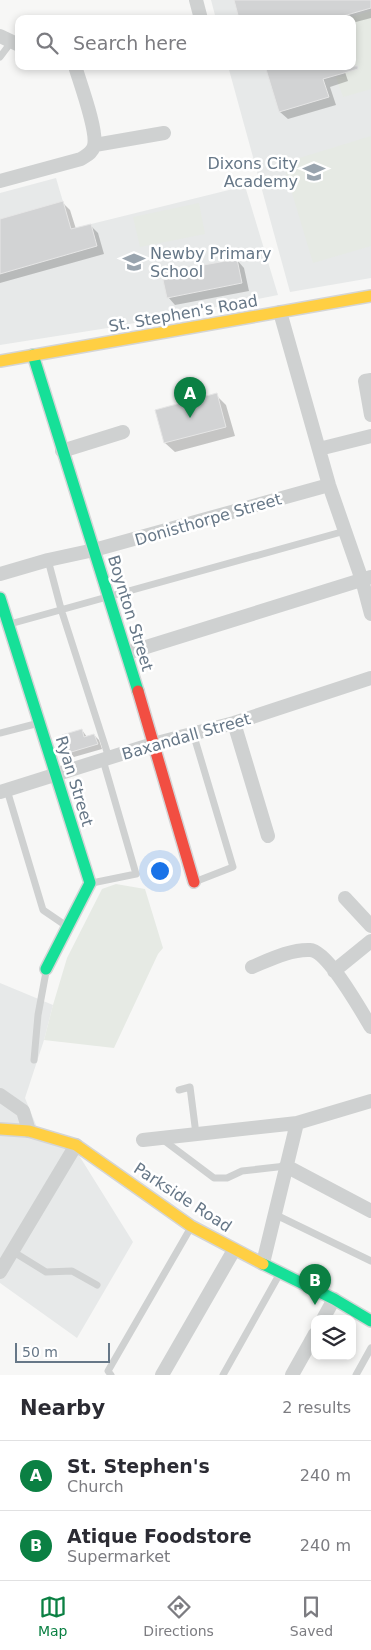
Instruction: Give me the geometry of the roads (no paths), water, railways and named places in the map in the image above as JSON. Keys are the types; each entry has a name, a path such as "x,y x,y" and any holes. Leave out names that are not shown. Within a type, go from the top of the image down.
{"street":[{"path":"196,0 200,15"},
{"path":"0,181 81,159 91,153 95,144 93,128 76,70"},
{"path":"95,144 164,133"},
{"name":"St. Stephen's Road","path":"0,361 371,296"},
{"path":"280,312 329,485 345,531 366,578 371,614"},
{"name":"Boynton Street","path":"33,355 127,653 194,882"},
{"path":"371,380 365,381 371,415"},
{"path":"62,451 123,432"},
{"path":"319,449 371,436"},
{"name":"Donisthorpe Street","path":"0,574 329,485"},
{"path":"127,653 366,578"},
{"name":"Ryan Street","path":"0,598 90,883"},
{"name":"Baxandall Street","path":"4,791 153,744 234,723 371,678"},
{"path":"234,723 268,836"},
{"path":"46,969 90,883"},
{"path":"345,898 371,926"},
{"path":"334,971 371,941"},
{"path":"252,967 280,956 312,950 324,957 371,1027"},
{"path":"0,1095 23,1111 29,1131"},
{"path":"143,1140 296,1122 371,1101"},
{"path":"263,1263 296,1122"},
{"name":"Parkside Road","path":"0,1129 29,1131 76,1146 192,1226 234,1250 334,1299 371,1320"},
{"path":"0,1272 76,1146"},
{"path":"286,1166 371,1211"},
{"path":"162,1375 234,1250"},
{"path":"325,1315 334,1299"},
{"path":"292,1375 311,1341"}],"lane":[{"path":"0,57 10,41"},
{"path":"8,625 345,531"},
{"path":"53,559 61,609 106,759 136,874 90,883"},
{"path":"0,733 39,723"},
{"path":"193,733 233,867 194,882"},
{"path":"4,791 43,910 68,927"},
{"path":"34,1060 38,1015 46,969"},
{"path":"179,1090 190,1087 196,1134"},
{"path":"161,1138 214,1178 227,1178 242,1171 286,1166"},
{"path":"274,1214 371,1261"},
{"path":"111,1375 108,1371 192,1226"},
{"path":"12,1251 46,1272 72,1271 97,1285"},
{"path":"223,1375 281,1272"},
{"path":"356,1375 371,1348"}],"place":[{"name":"Dixons City Academy","path":"314,172"},
{"name":"Newby Primary School","path":"134,262"},
{"name":"St. Stephen's","path":"190,418"},
{"name":"Atique Foodstore","path":"315,1305"}]}
